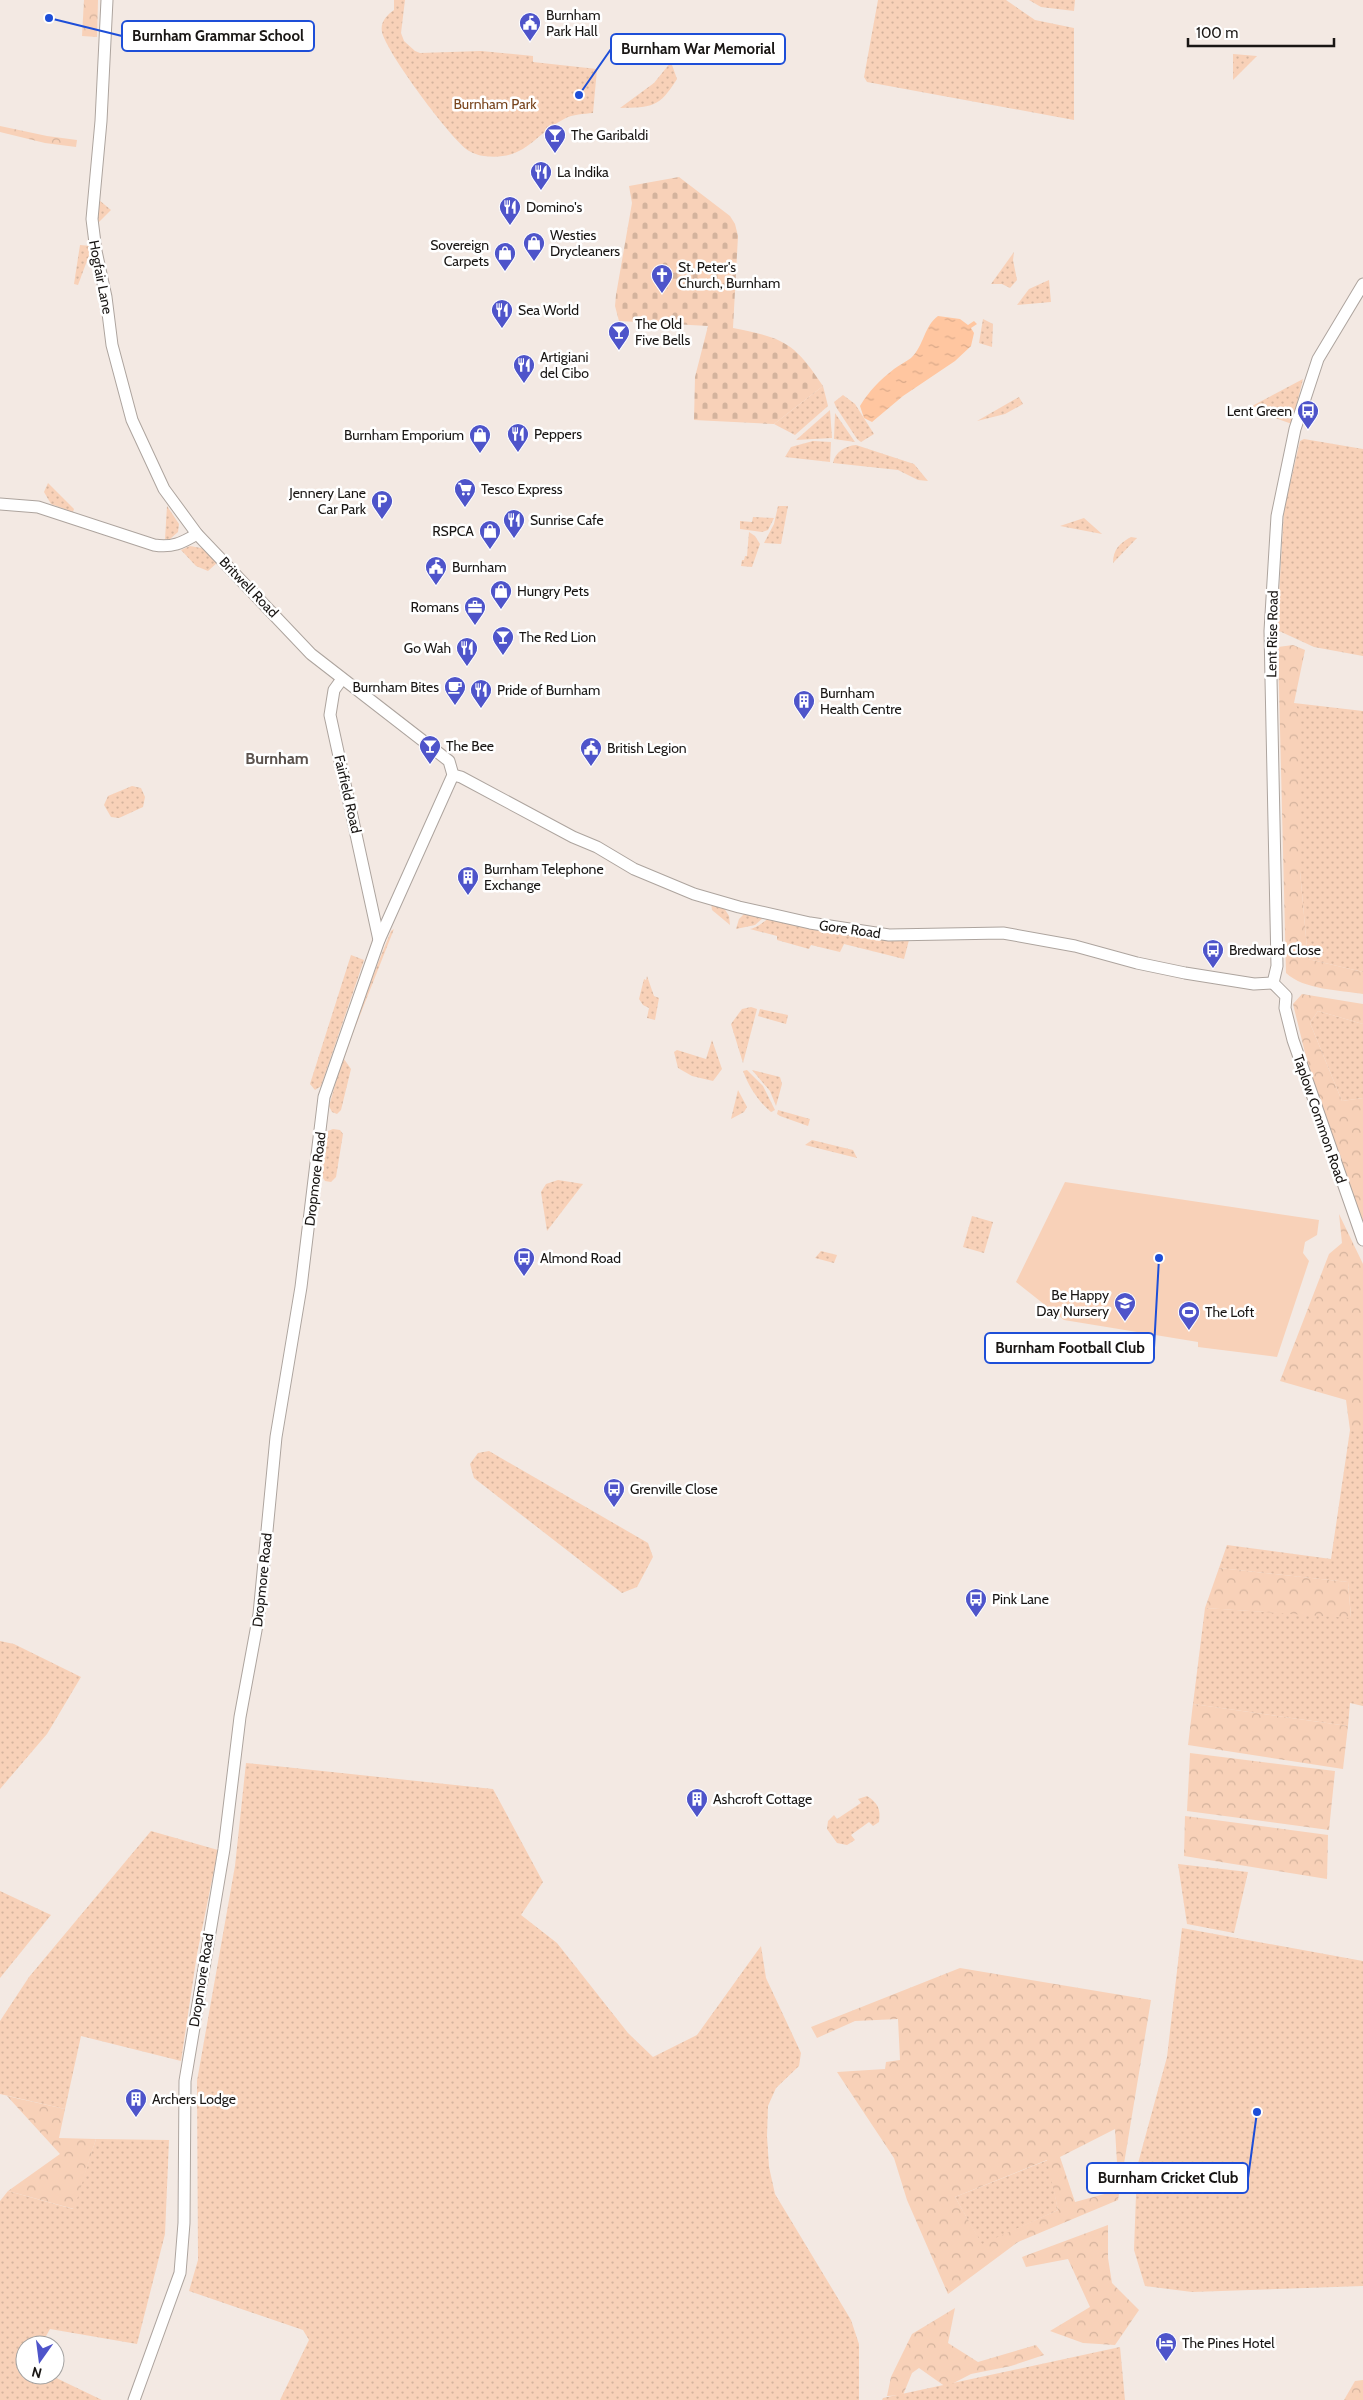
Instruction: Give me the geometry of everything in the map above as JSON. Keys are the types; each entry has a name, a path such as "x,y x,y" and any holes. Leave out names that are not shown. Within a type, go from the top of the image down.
{"street":[{"name":"Hogfair Lane","path":"107,0 101,120 92,210 96,251 106,297 114,354 132,420 164,489 197,534"},
{"name":"Lent Rise Road","path":"1273,983 1277,966 1270,631 1277,516 1295,430 1318,359 1363,284"},
{"path":"0,504 38,507 168,548 181,544 197,534"},
{"name":"Britwell Road","path":"197,534 311,654 449,761 453,776"},
{"name":"Fairfield Road","path":"342,679 334,690 330,715 380,940"},
{"name":"Gore Road","path":"453,776 461,777 573,837 597,847 634,870 686,891 739,907 810,923 889,934 1003,933 1075,946 1185,973 1254,984 1273,983"},
{"name":"Dropmore Road","path":"134,2400 180,2273 184,2223 186,2081 224,1849 240,1717 259,1614 276,1437 301,1287 324,1097 380,940 453,776"},
{"path":"374,910 380,915 390,916"},
{"name":"Taplow Common Road","path":"1273,983 1286,996 1285,1008 1293,1040 1363,1240"}],"green space":[{"path":"84,0 98,0 97,37 82,36"},
{"name":"Burnham Park","path":"394,0 405,0 401,33 404,41 420,53 481,51 533,56 533,62 597,69 593,113 567,117 553,125 520,151 510,155 498,157 482,156 469,151 435,114 407,76 386,42 382,32 382,25 394,10"},
{"path":"878,0 1006,0 1035,20 1074,28 1074,120 867,82 864,77"},
{"path":"1029,0 1075,0 1074,11 1041,7"},
{"path":"1233,54 1257,56 1233,80"},
{"path":"671,62 677,79 665,96 654,104 647,106 620,108 654,83"},
{"path":"0,126 77,140 76,147 45,143 0,132"},
{"path":"679,177 730,216 735,224 738,236 733,328 764,335 786,344 804,360 823,386 774,424 694,420 695,377 708,326 619,321 615,306 632,203 629,186"},
{"path":"99,200 111,210 98,223 96,208"},
{"path":"80,245 91,246 91,250 78,285 74,284"},
{"path":"1014,252 1013,260 1017,280 1010,288 1002,284 991,284"},
{"path":"1049,280 1051,302 1017,305 1029,289"},
{"path":"983,319 993,324 992,347 979,343"},
{"path":"1303,379 1292,424 1250,409 1252,406"},
{"path":"823,386 828,406 795,435 774,424"},
{"path":"843,395 855,404 874,434 861,442 857,439 834,402"},
{"path":"1019,397 1023,404 1005,414 977,421"},
{"path":"830,410 832,438 796,440"},
{"path":"835,413 855,442 834,439"},
{"path":"1304,439 1363,449 1363,656 1314,647 1277,630 1284,510 1300,441"},
{"path":"813,441 831,442 830,462 785,457 791,447"},
{"path":"856,445 914,464 928,481 918,480 898,470 833,463 841,450"},
{"path":"48,483 74,509 73,512 51,504 44,492"},
{"path":"167,506 179,524 178,532 170,539 165,539"},
{"path":"778,506 788,506 781,544 764,543 774,524"},
{"path":"753,517 774,518 768,530 762,532 740,529 740,521 752,522"},
{"path":"1084,518 1102,534 1060,526"},
{"path":"749,532 755,536 760,544 752,567 741,566 742,560 747,556"},
{"path":"1131,537 1137,538 1113,563 1114,554 1118,547"},
{"path":"190,546 206,549 218,562 208,571 196,566 181,550"},
{"path":"1293,645 1305,650 1294,703 1300,712 1300,871 1308,959 1363,972 1363,994 1312,986 1294,979 1286,973 1278,647"},
{"path":"1294,703 1363,711 1363,972 1308,959 1300,871"},
{"path":"132,786 141,788 145,797 143,807 119,818 111,817 104,805 108,796"},
{"path":"711,903 724,908 729,916 730,925 712,910"},
{"path":"745,913 765,916 755,925 736,929 739,919"},
{"path":"772,917 847,935 909,940 904,959 844,944 840,952 811,945 809,949 777,940 777,936 750,929"},
{"path":"394,929 344,1059 351,1069 341,1110 337,1114 332,1112 329,1106 351,1030 391,931"},
{"path":"351,955 364,960 321,1086 315,1090 310,1084"},
{"path":"647,976 654,996 659,998 655,1020 647,1018 649,1008 643,1005 639,999 644,979 646,980"},
{"path":"1302,994 1363,1004 1363,1024 1318,1011 1310,1023 1342,1101 1363,1098 1363,1227 1308,1065 1293,1004"},
{"path":"751,1007 757,1009 743,1063 731,1024 742,1009"},
{"path":"760,1009 788,1015 786,1024 758,1016"},
{"path":"1318,1011 1363,1024 1363,1098 1342,1101 1310,1023"},
{"path":"712,1040 722,1069 713,1081 692,1076 678,1068 674,1052 677,1050 706,1059"},
{"path":"747,1070 763,1086 775,1110 771,1112 754,1093 743,1071"},
{"path":"752,1070 780,1077 782,1084 776,1106 770,1091"},
{"path":"738,1090 747,1107 744,1112 731,1119"},
{"path":"778,1110 810,1119 808,1126 780,1116 777,1114"},
{"path":"333,1129 340,1130 343,1134 336,1177 331,1182 325,1181 322,1176 328,1131"},
{"path":"812,1140 853,1150 857,1158 805,1145"},
{"path":"558,1180 583,1184 547,1231 541,1192 546,1184"},
{"path":"1065,1182 1319,1220 1317,1235 1305,1242 1303,1253 1309,1261 1277,1357 1198,1347 1198,1342 1064,1320 1016,1282"},
{"path":"1339,1214 1363,1264 1363,1430 1350,1430 1346,1400 1280,1381 1329,1254 1342,1243"},
{"path":"972,1216 993,1222 984,1253 963,1247"},
{"path":"821,1251 837,1255 834,1263 815,1258"},
{"path":"1350,1430 1363,1430 1363,1706 1350,1703 1348,1726 1193,1704 1205,1608 1351,1617 1348,1582 1219,1568 1227,1545 1331,1559"},
{"path":"489,1451 648,1543 653,1557 637,1587 622,1593 474,1478 470,1464 478,1453"},
{"path":"1219,1568 1348,1582 1351,1618 1205,1608"},
{"path":"0,1641 14,1644 81,1677 47,1734 0,1789"},
{"path":"1193,1704 1348,1726 1343,1769 1188,1745"},
{"path":"1190,1753 1335,1771 1329,1830 1187,1811"},
{"path":"246,1763 493,1789 543,1882 521,1915 557,1943 628,2033 653,2057 697,2035 761,1946 766,1978 801,2053 799,2066 776,2088 768,2106 769,2167 775,2194 851,2320 859,2344 859,2400 280,2400 309,2340 303,2330 189,2291 198,2260 197,2081 235,1866"},
{"path":"867,1796 878,1807 880,1813 879,1822 873,1826 869,1822 851,1835 855,1840 847,1845 837,1843 827,1829 828,1821 834,1815 837,1819 861,1803 858,1799"},
{"path":"1185,1816 1328,1835 1327,1879 1184,1856"},
{"path":"151,1831 218,1850 197,1954 181,2061 81,2036 65,2109 0,2094 0,2021 29,1977"},
{"path":"1178,1864 1248,1872 1234,1933 1187,1924"},
{"path":"0,1891 51,1915 0,1978"},
{"path":"1182,1928 1363,1961 1363,2286 1192,2292 1145,2286 1134,2250 1137,2167 1167,2057"},
{"path":"960,1968 1151,2000 1118,2200 1018,2242 948,2294 907,2200 894,2158 837,2072 885,2069 886,2062 900,2060 898,2019 855,2021 817,2038 811,2027","holes":["1115,2129 1117,2163 1112,2192 1075,2202 1060,2157","1047,2160 1058,2210 982,2244 955,2197"]},
{"path":"7,2096 65,2109 59,2138 96,2139 74,2209 8,2191 60,2154"},
{"path":"96,2139 169,2140 165,2234 137,2344 50,2329 47,2335 15,2335 15,2385 65,2385 65,2382 102,2400 0,2400 0,2201 8,2191 73,2209"},
{"path":"1048,2160 1058,2210 982,2245 955,2197"},
{"path":"1108,2225 1108,2258 1112,2283 1139,2310 1115,2345 1083,2343 1050,2331 1090,2307 1068,2259 1026,2267 1022,2257"},
{"path":"955,2308 948,2343 978,2362 1036,2345 1044,2355 1011,2366 971,2374 946,2387 919,2368 912,2373 903,2395 887,2396 891,2377 912,2334"},
{"path":"1120,2347 1125,2400 882,2400 883,2398"},
{"path":"1363,2380 1363,2400 1344,2400 1355,2381"}],"water":[{"path":"938,316 960,319 968,325 974,321 977,324 971,328 974,333 971,346 955,361 903,396 872,422 864,418 860,406 867,395 884,377 911,358 919,348 933,320"}],"place":[{"name":"Burnham Grammar School","path":"49,18"},
{"name":"Burnham Park Hall","path":"530,42"},
{"name":"Burnham War Memorial","path":"579,95"},
{"name":"The Garibaldi","path":"555,154"},
{"name":"La Indika","path":"541,191"},
{"name":"Domino's","path":"510,226"},
{"name":"Westies Drycleaners","path":"534,262"},
{"name":"Sovereign Carpets","path":"505,272"},
{"name":"St. Peter's Church, Burnham","path":"662,294"},
{"name":"Sea World","path":"502,329"},
{"name":"The Old Five Bells","path":"619,351"},
{"name":"Artigiani del Cibo","path":"524,384"},
{"name":"Lent Green","path":"1308,430"},
{"name":"Peppers","path":"518,453"},
{"name":"Burnham Emporium","path":"480,454"},
{"name":"Tesco Express","path":"465,508"},
{"name":"Jennery Lane Car Park","path":"382,520"},
{"name":"Sunrise Cafe","path":"514,539"},
{"name":"RSPCA","path":"490,550"},
{"name":"Burnham","path":"436,586"},
{"name":"Hungry Pets","path":"501,610"},
{"name":"Romans","path":"475,626"},
{"name":"The Red Lion","path":"503,656"},
{"name":"Go Wah","path":"467,667"},
{"name":"Burnham Bites","path":"455,706"},
{"name":"Pride of Burnham","path":"481,709"},
{"name":"Burnham Health Centre","path":"804,720"},
{"name":"The Bee","path":"430,765"},
{"name":"British Legion","path":"591,767"},
{"name":"Burnham Telephone Exchange","path":"468,896"},
{"name":"Bredward Close","path":"1213,969"},
{"name":"Burnham Football Club","path":"1159,1258"},
{"name":"Almond Road","path":"524,1277"},
{"name":"Be Happy Day Nursery","path":"1125,1322"},
{"name":"The Loft","path":"1189,1331"},
{"name":"Grenville Close","path":"614,1508"},
{"name":"Pink Lane","path":"976,1618"},
{"name":"Ashcroft Cottage","path":"697,1818"},
{"name":"Burnham Cricket Club","path":"1257,2112"},
{"name":"Archers Lodge","path":"136,2118"},
{"name":"The Pines Hotel","path":"1166,2362"}],"district":[{"name":"Burnham","path":"277,758"}]}
